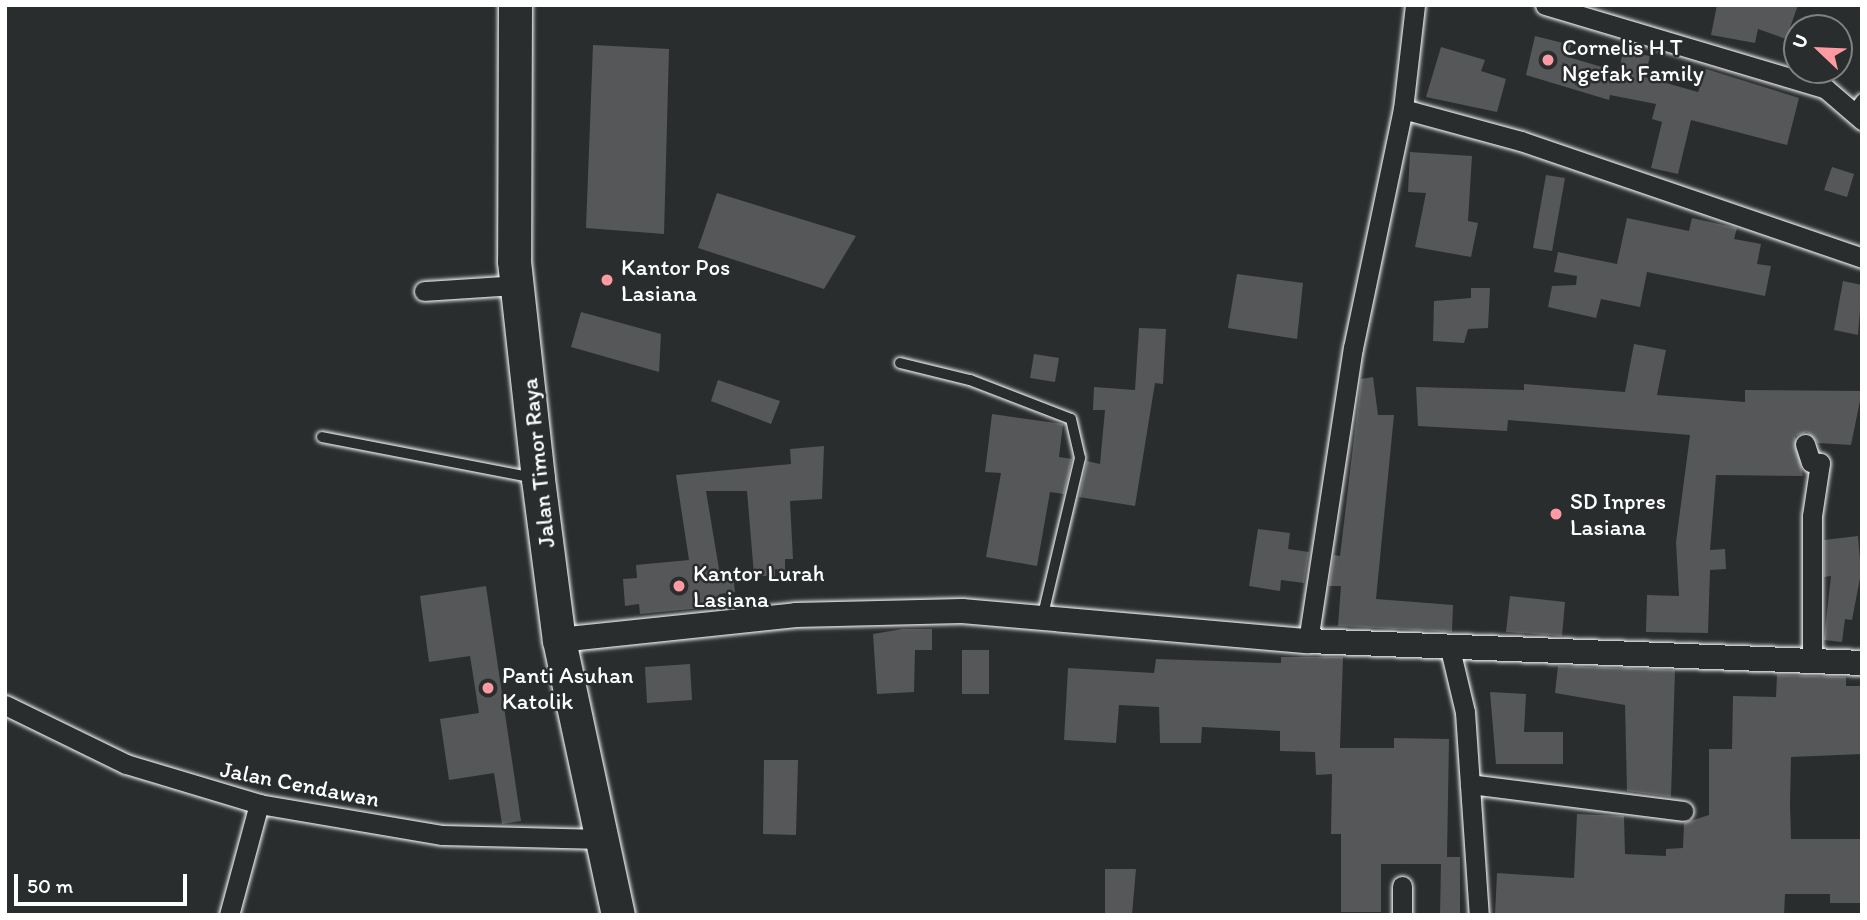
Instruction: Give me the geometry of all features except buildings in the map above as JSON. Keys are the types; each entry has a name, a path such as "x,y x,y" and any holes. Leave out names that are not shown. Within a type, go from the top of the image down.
{"highway":[{"name":"Jalan Timor Raya","path":"516,5 510,173 517,285 538,479 559,640 618,915"}],"street":[{"path":"1308,641 1353,348 1403,109 1415,5"},
{"path":"1545,5 1794,77 1859,109"},
{"path":"1403,109 1521,141 1862,258"},
{"path":"424,292 517,285"},
{"path":"1805,444 1811,462 1820,463 1812,516 1812,661"},
{"path":"559,640 796,615 1043,615 1308,641 1450,649 1862,663"},
{"path":"1450,649 1465,712 1479,915"},
{"name":"Jalan Cendawan","path":"5,705 126,764 259,804 442,835 602,839"},
{"path":"1470,784 1683,811"},
{"path":"229,915 259,804"},
{"path":"1402,886 1402,915"}],"lane":[{"path":"900,363 970,380 1071,419 1080,458 1043,615"},
{"path":"322,437 538,479"}],"place":[{"name":"Cornelis H T Ngefak Family","path":"1548,60"},
{"name":"Kantor Pos Lasiana","path":"607,280"},
{"name":"SD Inpres Lasiana","path":"1556,514"},
{"name":"Kantor Lurah Lasiana","path":"679,586"},
{"name":"Panti Asuhan Katolik","path":"488,688"}]}
